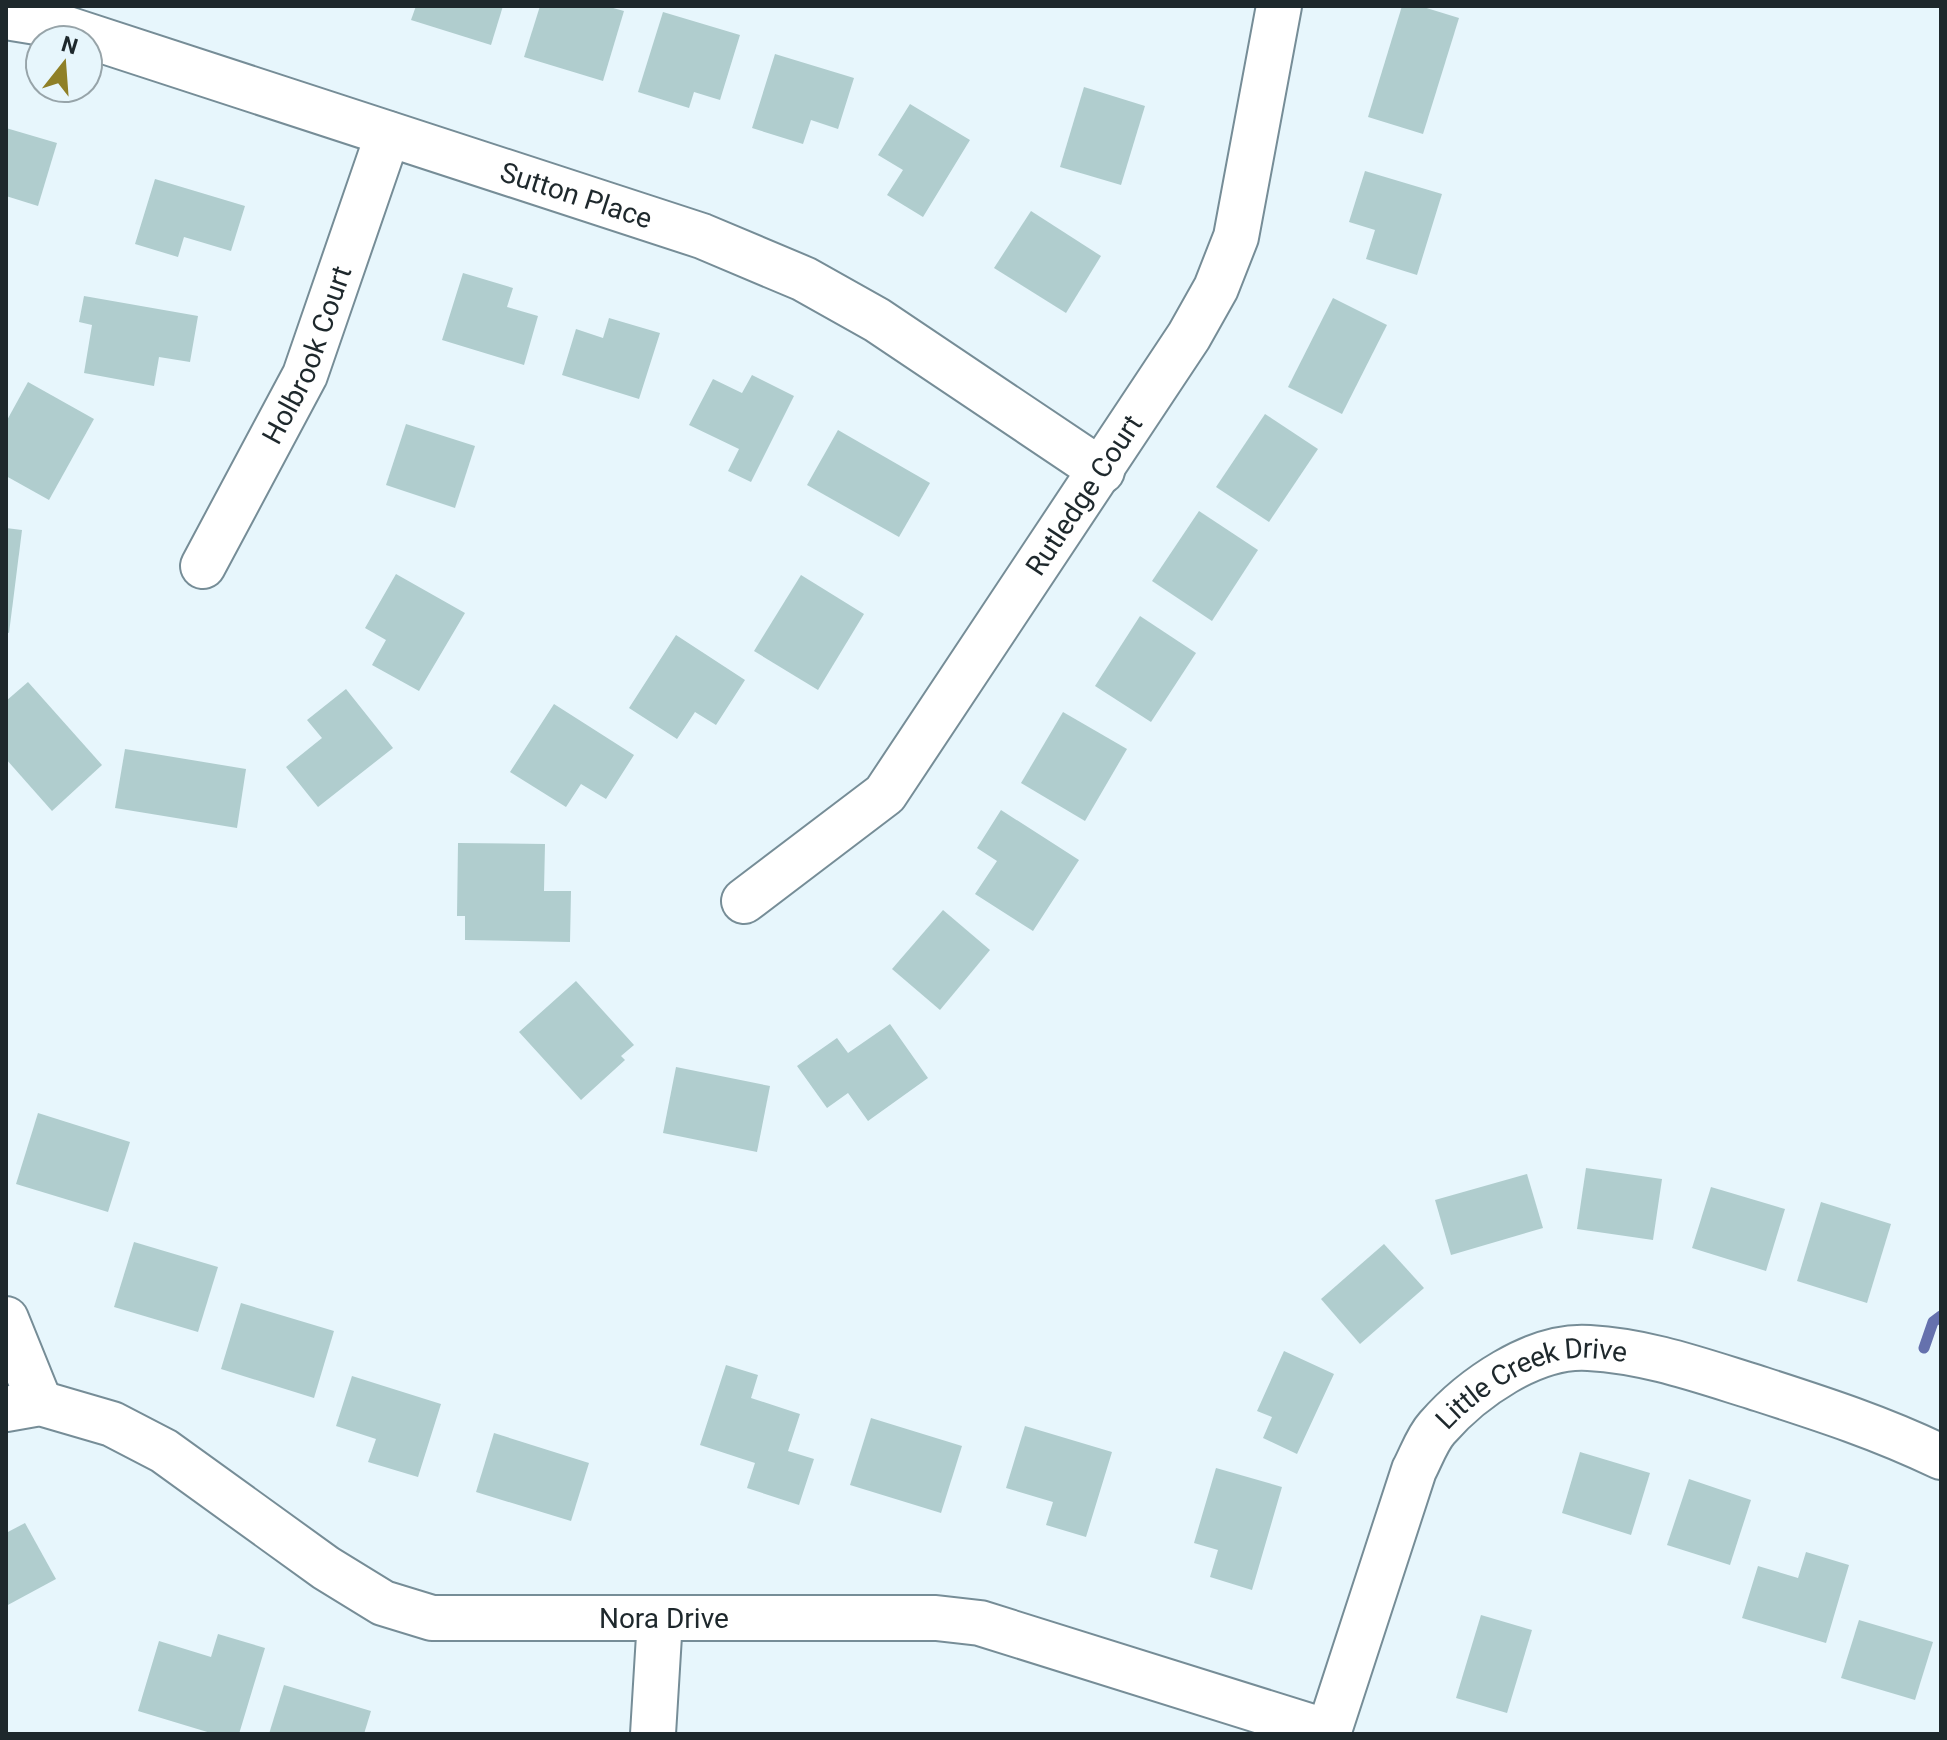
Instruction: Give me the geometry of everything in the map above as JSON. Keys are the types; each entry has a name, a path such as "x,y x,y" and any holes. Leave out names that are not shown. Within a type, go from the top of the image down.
{"street":[{"name":"Rutledge Court","path":"744,901 885,794 1189,336 1216,288 1236,237 1279,6"},
{"name":"Sutton Place","path":"6,17 55,25 702,236 804,279 877,320 1102,471"},
{"name":"Holbrook Court","path":"203,566 305,375 388,134"},
{"name":"Nora Drive","path":"6,1319 23,1406 112,1424 164,1451 326,1568 383,1603 432,1618 936,1618 980,1623 1328,1733"},
{"name":"Little Creek Drive","path":"1328,1733 1414,1470 1435,1430 1471,1394 1503,1372 1545,1356 1585,1347 1659,1357 1880,1427 1941,1457"},
{"path":"653,1734 660,1619"}],"building":[{"path":"416,6 503,6 491,45 411,20"},
{"path":"540,6 606,6 624,11 603,81 524,57"},
{"path":"1402,6 1420,6 1459,18 1423,134 1368,117"},
{"path":"663,12 740,35 720,100 694,92 689,108 638,92"},
{"path":"775,54 854,78 838,129 811,120 803,144 752,128"},
{"path":"1084,87 1145,106 1121,185 1060,167"},
{"path":"910,104 970,140 923,217 887,195 903,170 878,155"},
{"path":"6,128 57,143 38,206 6,196"},
{"path":"1365,171 1442,194 1417,275 1366,259 1375,230 1349,222"},
{"path":"155,179 245,206 231,251 184,237 178,257 135,244"},
{"path":"1031,211 1101,256 1066,313 994,268"},
{"path":"463,273 513,288 507,307 538,316 524,365 442,340"},
{"path":"84,296 198,316 190,362 159,357 154,386 84,373 92,325 79,322"},
{"path":"1333,298 1387,325 1342,414 1288,387"},
{"path":"609,318 660,333 639,399 562,375 576,329 603,338"},
{"path":"752,375 794,396 751,482 728,471 739,449 689,425 713,379 742,393"},
{"path":"28,382 94,419 49,500 6,476 6,422"},
{"path":"1265,414 1318,449 1269,522 1216,487"},
{"path":"406,424 475,446 455,508 386,485"},
{"path":"838,430 930,483 899,537 807,485"},
{"path":"1199,511 1258,550 1212,621 1152,581"},
{"path":"6,528 22,530 9,633 6,632"},
{"path":"396,574 465,613 419,691 372,665 386,640 365,628"},
{"path":"801,575 864,614 818,690 754,651"},
{"path":"1140,616 1196,653 1151,722 1095,686"},
{"path":"676,635 745,680 716,725 695,712 677,739 629,708"},
{"path":"28,682 102,765 52,811 6,759 6,701"},
{"path":"346,689 393,748 318,807 286,767 322,738 307,720"},
{"path":"554,704 634,755 606,799 581,784 566,807 510,772"},
{"path":"1063,712 1127,749 1085,821 1021,783"},
{"path":"125,749 246,769 237,828 115,808"},
{"path":"1001,810 1079,860 1033,931 975,894 997,861 977,848"},
{"path":"458,843 545,844 544,891 571,891 570,942 465,940 465,916 457,916"},
{"path":"943,910 990,950 940,1010 892,969"},
{"path":"576,981 634,1045 621,1056 625,1060 581,1100 519,1032"},
{"path":"890,1024 928,1078 868,1121 848,1093 827,1108 797,1066 837,1038 848,1053"},
{"path":"676,1067 770,1086 757,1152 663,1133"},
{"path":"38,1113 130,1142 108,1212 16,1184"},
{"path":"1586,1168 1662,1179 1653,1240 1577,1229"},
{"path":"1527,1174 1543,1228 1451,1255 1435,1200"},
{"path":"1711,1187 1785,1209 1766,1271 1692,1248"},
{"path":"1821,1202 1891,1224 1867,1303 1797,1281"},
{"path":"134,1242 218,1267 198,1332 114,1307"},
{"path":"1384,1244 1424,1288 1360,1344 1321,1299"},
{"path":"241,1303 334,1331 314,1398 221,1369"},
{"path":"1284,1351 1334,1374 1297,1454 1263,1438 1272,1417 1257,1411"},
{"path":"726,1365 758,1375 751,1398 800,1414 788,1451 814,1459 799,1505 747,1488 755,1463 700,1445"},
{"path":"352,1376 441,1404 418,1477 368,1462 376,1439 336,1426"},
{"path":"871,1418 962,1446 941,1513 850,1485"},
{"path":"1025,1426 1112,1452 1086,1537 1046,1525 1053,1502 1006,1488"},
{"path":"494,1433 589,1463 571,1521 476,1492"},
{"path":"1580,1452 1650,1473 1631,1535 1562,1513"},
{"path":"1216,1468 1282,1487 1252,1590 1210,1577 1218,1550 1194,1543"},
{"path":"1689,1479 1751,1500 1730,1565 1667,1545"},
{"path":"25,1523 56,1579 6,1606 6,1533"},
{"path":"1806,1552 1849,1565 1826,1643 1742,1618 1758,1566 1798,1578"},
{"path":"1481,1615 1532,1630 1507,1713 1456,1698"},
{"path":"1859,1620 1933,1642 1915,1700 1841,1678"},
{"path":"218,1634 265,1648 239,1734 214,1734 138,1711 159,1641 211,1657"},
{"path":"284,1685 371,1711 364,1734 269,1734"}],"waterway":[{"path":"1924,1348 1933,1322 1941,1316"}]}
